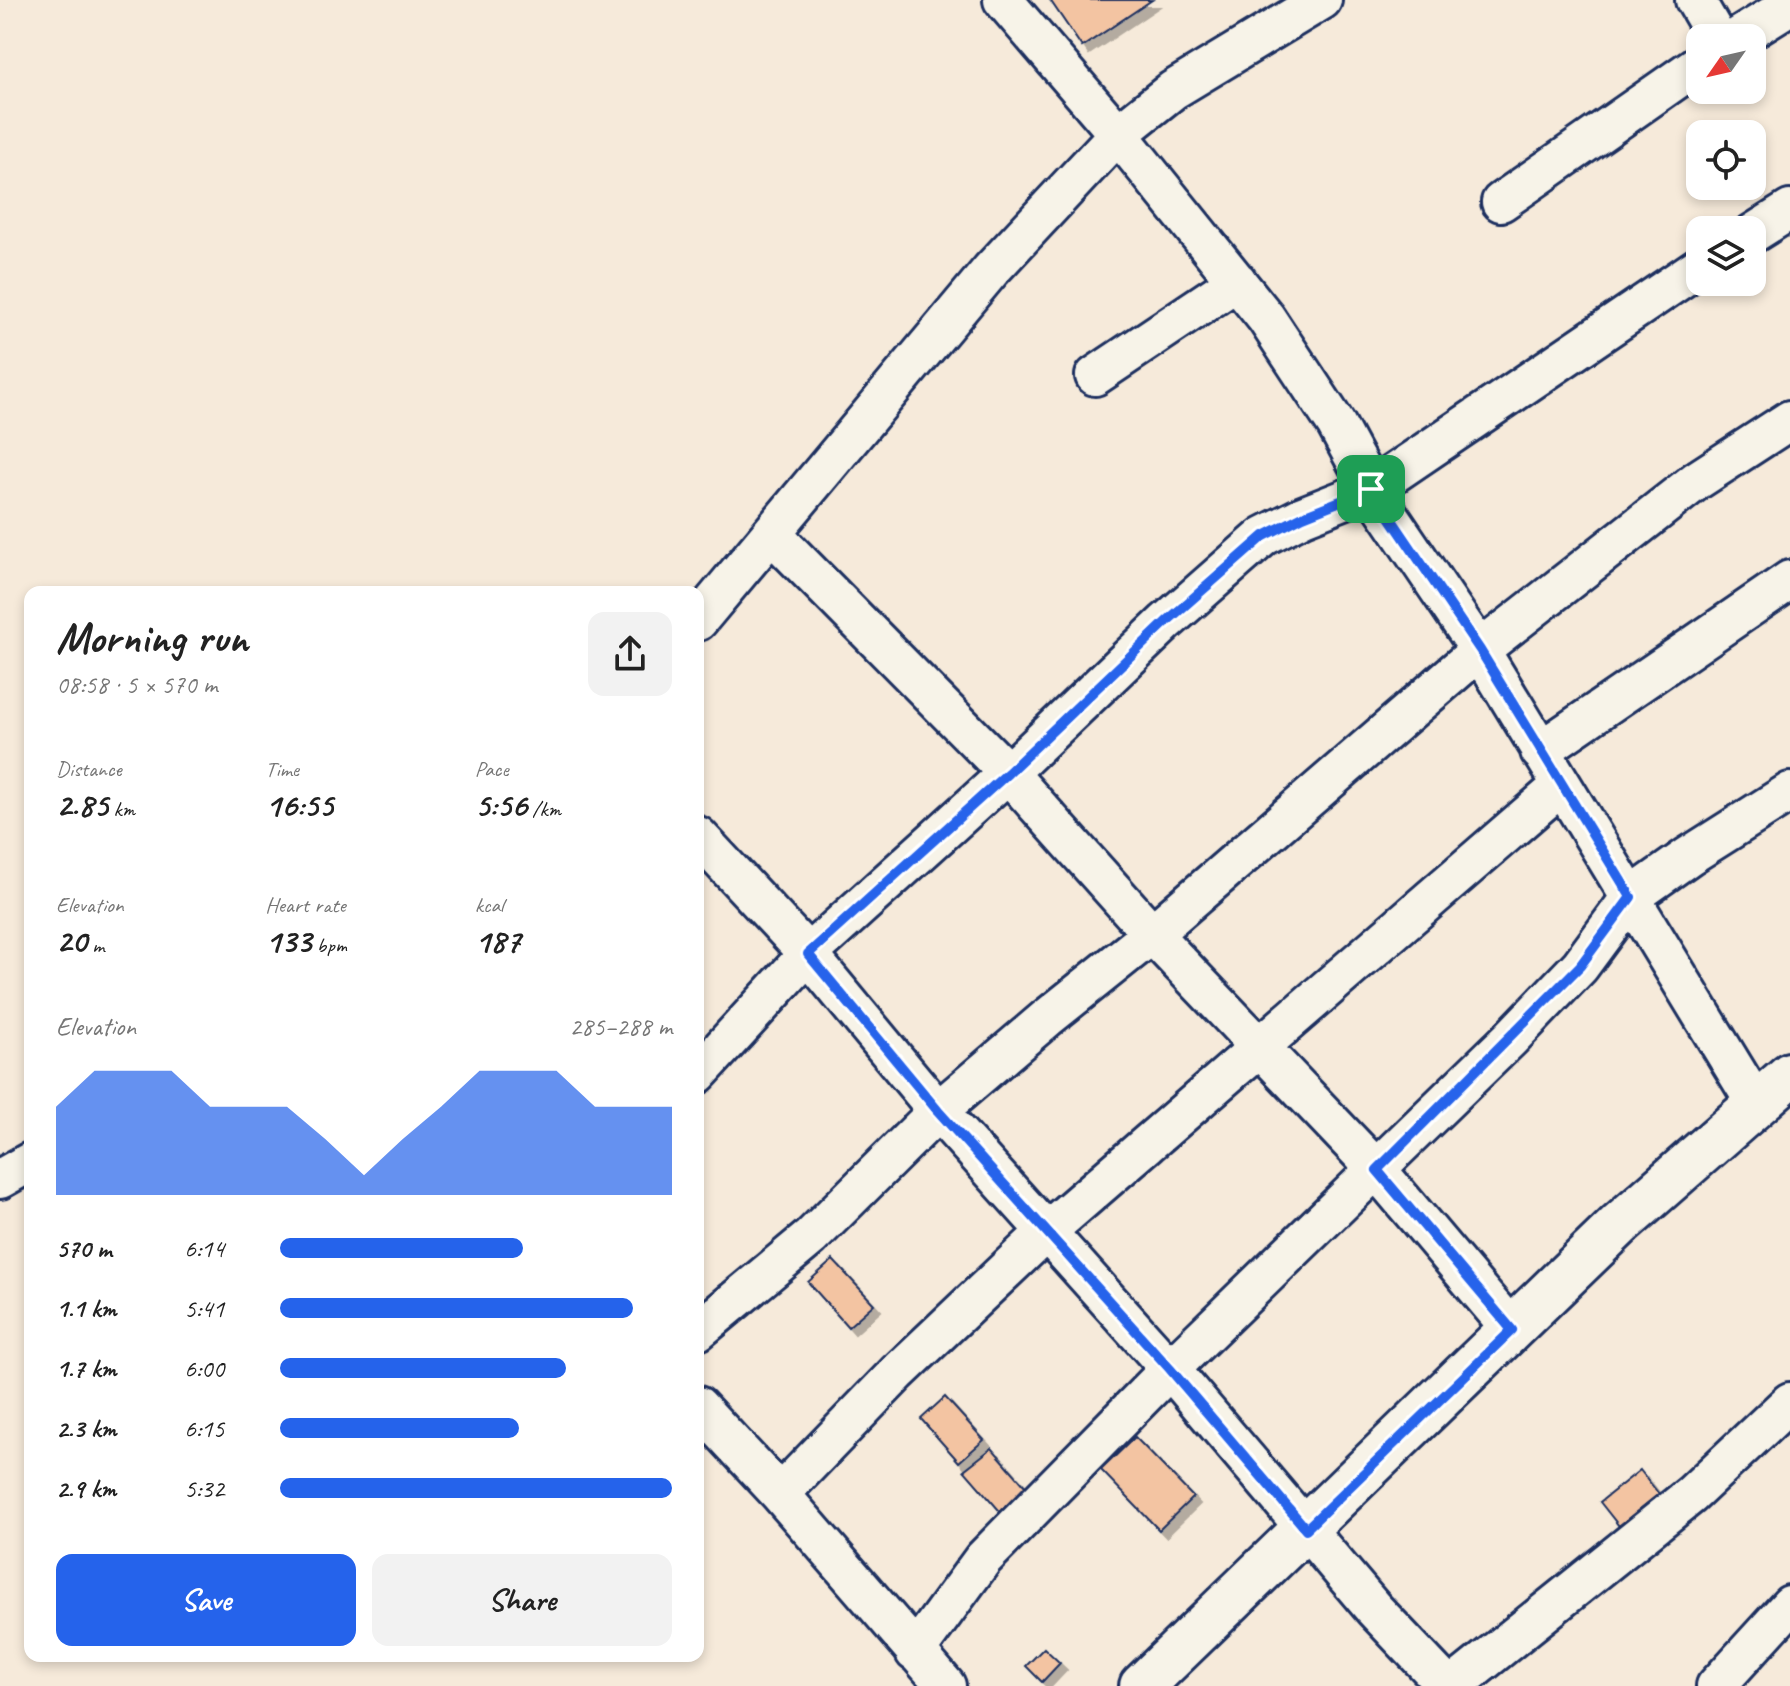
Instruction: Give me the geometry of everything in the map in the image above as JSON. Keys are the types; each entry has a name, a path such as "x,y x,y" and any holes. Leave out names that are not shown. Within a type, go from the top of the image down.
{"main road":[{"path":"1142,1686 1620,1224 1790,1075"}],"street":[{"path":"1003,0 1118,134 1266,318 1336,424 1371,489 1480,650 1756,1104"},
{"path":"704,614 991,270 1118,134 1173,90 1322,0"},
{"path":"1695,0 1709,24"},
{"path":"1759,24 1790,5"},
{"path":"1501,202 1686,73"},
{"path":"1766,225 1790,210"},
{"path":"704,1067 808,954 1008,773 1166,622 1264,536 1303,516 1371,489 1686,275"},
{"path":"1095,376 1237,281"},
{"path":"704,1326 811,1237 938,1111 1152,934 1480,650 1696,481 1790,420"},
{"path":"772,534 1008,773 1152,934 1377,1170 1512,1330"},
{"path":"1540,751 1790,580"},
{"path":"780,1494 897,1373 1047,1231 1561,786"},
{"path":"915,1652 983,1559 1170,1369 1377,1170 1580,966 1631,897 1790,792"},
{"path":"704,842 808,954 938,1111 1170,1369 1373,1608 1450,1686 1691,1495 1790,1402"},
{"path":"0,1179 24,1165"},
{"path":"704,1412 780,1494 946,1686"},
{"path":"1716,1686 1790,1605"}],"building":[{"path":"1050,0 1152,0 1082,47"},
{"path":"833,1260 874,1304 848,1327 808,1282"},
{"path":"945,1397 984,1440 959,1462 921,1419"},
{"path":"1135,1437 1193,1497 1159,1530 1101,1470"},
{"path":"992,1448 1032,1494 1005,1517 964,1470"},
{"path":"1640,1470 1659,1494 1619,1526 1600,1502"},
{"path":"1044,1648 1060,1663 1042,1682 1026,1666"}],"route":[{"path":"1371,489 1480,650 1631,897 1580,966 1377,1170 1512,1330 1306,1529 1170,1369 938,1111 808,954 1008,773 1166,622 1264,536 1303,516 1371,489"}]}
